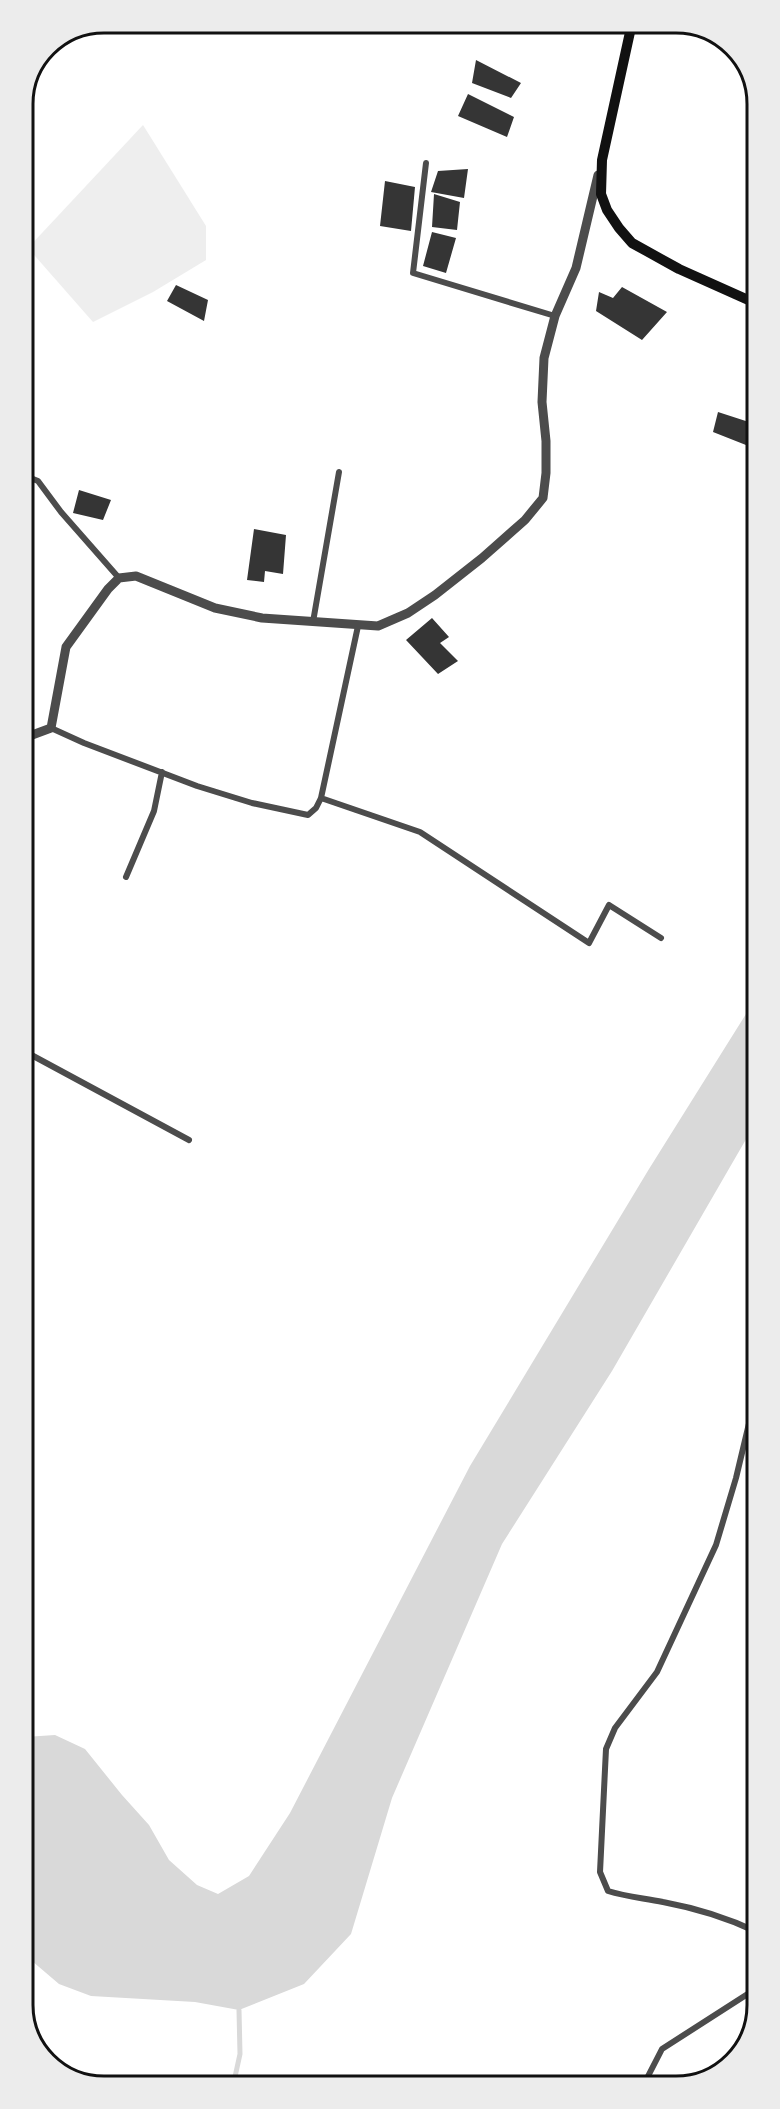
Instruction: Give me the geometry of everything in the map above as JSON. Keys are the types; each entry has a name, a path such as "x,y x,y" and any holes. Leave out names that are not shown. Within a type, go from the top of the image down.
{"main road":[{"path":"630,33 602,160 601,194 607,210 632,243 679,269 747,300"}],"street":[{"path":"51,728 66,647 108,589 119,578 136,576 215,608 262,618 378,626 408,613 435,595 483,558 525,520 543,498 546,473 542,402 544,358 555,316 576,268 602,160"},
{"path":"426,163 413,273 555,316"},
{"path":"313,622 339,472"},
{"path":"33,479 38,481 61,512 119,578"},
{"path":"33,735 51,728 84,743 252,803 308,814 316,808 321,798 358,626"},
{"path":"126,877 154,811 162,772"},
{"path":"321,798 420,832 589,943 609,905 661,938"},
{"path":"33,1056 189,1140"},
{"path":"747,1432 716,1545 657,1672 615,1728 606,1749 600,1872 608,1891 629,1898 664,1902 736,1922 747,1927"},
{"path":"648,2076 662,2049 747,1995"}],"shaded area":[{"path":"143,125 206,226 206,260 153,292 93,322 33,254 33,243"},
{"path":"747,1012 747,1138 612,1371 502,1544 392,1798 351,1934 304,1984 239,2010 195,2002 91,1996 59,1984 33,1962 33,1736 55,1735 85,1749 149,1825 169,1860 197,1885 218,1894 249,1876 290,1813 470,1466 649,1169"}],"building":[{"path":"476,60 521,83 511,98 472,83"},
{"path":"468,94 514,117 507,137 458,116"},
{"path":"468,169 464,198 431,192 438,171"},
{"path":"385,181 415,187 411,231 380,226"},
{"path":"434,194 460,202 457,230 432,227"},
{"path":"432,232 456,238 446,273 423,266"},
{"path":"176,285 208,300 204,321 167,301"},
{"path":"622,287 667,312 642,340 596,311 599,292 613,298"},
{"path":"718,412 747,421 747,445 713,432"},
{"path":"79,490 111,500 103,520 73,513"},
{"path":"254,529 286,535 283,574 265,571 264,582 247,580"},
{"path":"432,618 449,637 440,643 458,661 438,674 406,640"}],"waterway":[{"path":"235,2076 240,2054 239,2010"}]}
